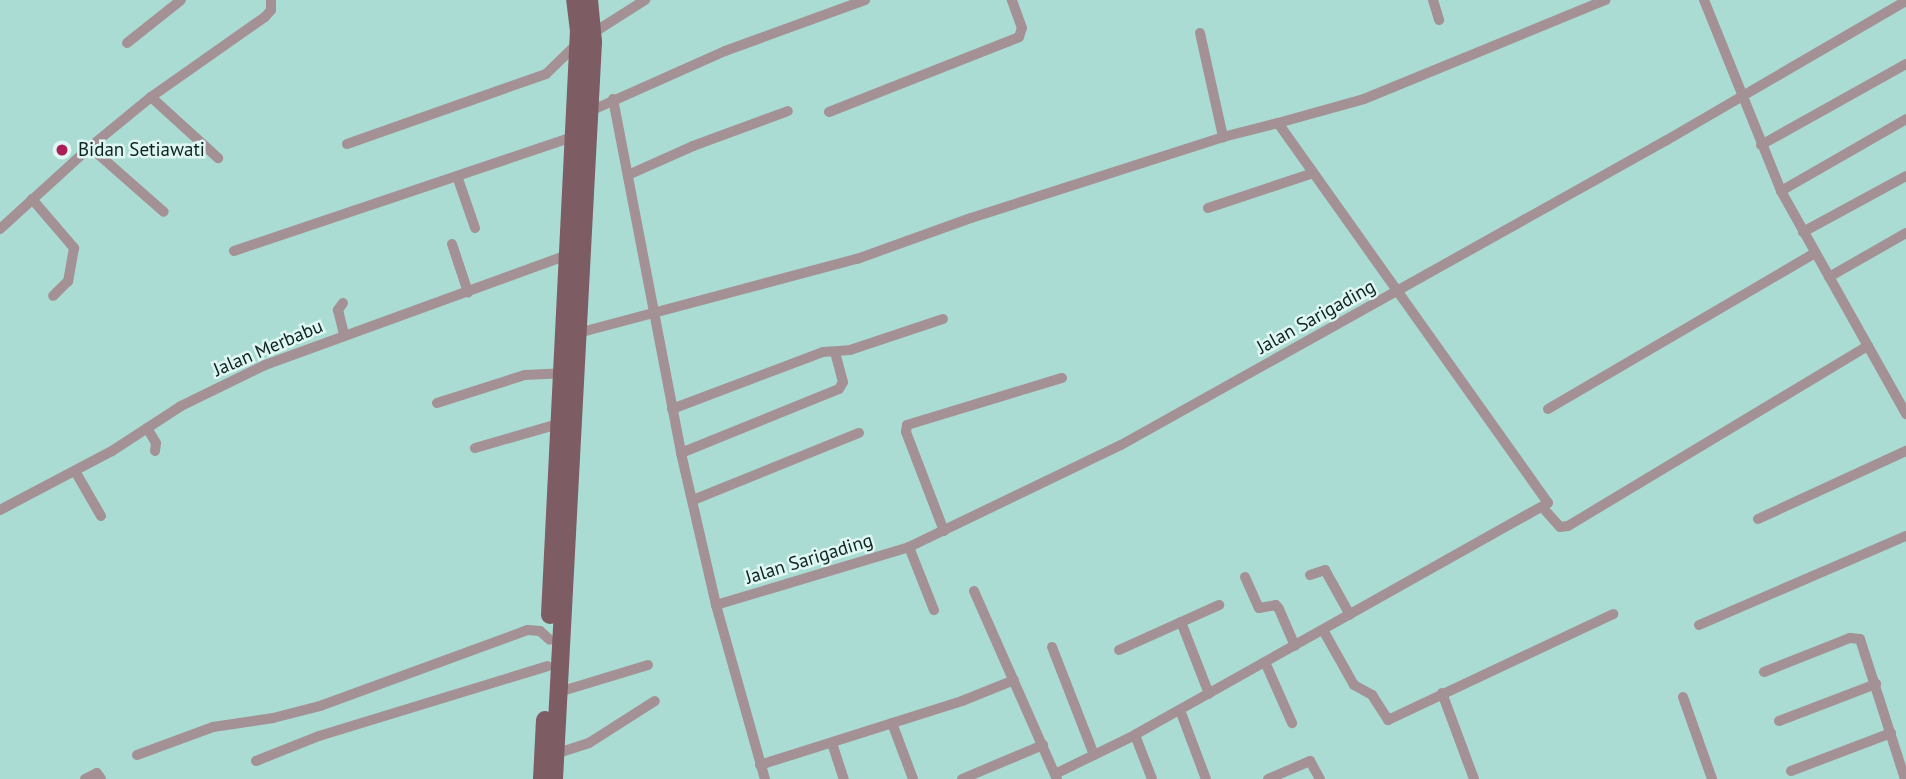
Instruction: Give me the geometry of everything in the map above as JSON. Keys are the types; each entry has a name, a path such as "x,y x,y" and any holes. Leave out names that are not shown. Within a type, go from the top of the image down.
{"main road":[{"path":"554,779 569,373 567,255 588,112 586,38 575,0"},
{"path":"542,779 558,424 578,334 577,196 573,137 589,0"}],"street":[{"path":"127,43 181,0"},
{"path":"0,229 90,147 151,97 265,17 271,10 271,0"},
{"path":"346,144 546,74 586,38 645,0"},
{"path":"588,112 725,51 865,0"},
{"path":"829,112 1018,37 1022,28 1012,0"},
{"path":"1433,0 1439,20"},
{"path":"578,334 857,260 971,218 1223,137 1364,99 1605,0"},
{"path":"1704,0 1781,191 1906,414"},
{"name":"Jalan Sarigading","path":"716,605 909,547 1121,445 1742,97 1906,1"},
{"path":"1200,33 1223,137"},
{"path":"1761,145 1906,64"},
{"path":"151,97 218,159"},
{"path":"613,99 681,453 716,605 765,779"},
{"path":"628,175 693,146 788,111"},
{"path":"1781,191 1906,119"},
{"path":"974,591 1056,777 1135,736 1543,508 1547,501 1278,123"},
{"path":"234,251 573,137"},
{"path":"90,147 164,212"},
{"path":"1208,208 1313,173"},
{"path":"457,176 475,228"},
{"path":"1803,232 1906,176"},
{"path":"32,199 74,248 68,281 53,296"},
{"path":"1829,277 1906,233"},
{"path":"452,244 468,292"},
{"path":"1548,409 1815,253"},
{"name":"Jalan Merbabu","path":"0,510 75,471 181,406 265,365 567,255"},
{"path":"343,303 338,310 344,334"},
{"path":"672,409 823,352 850,351 943,318"},
{"path":"1543,508 1560,527 1567,526 1868,346"},
{"path":"681,453 839,389 843,382 835,352"},
{"path":"436,402 525,375 569,373"},
{"path":"944,531 906,432 907,425 1062,378"},
{"path":"475,448 558,424"},
{"path":"147,428 156,443 155,451"},
{"path":"693,500 859,433"},
{"path":"1758,519 1906,450"},
{"path":"75,471 101,516"},
{"path":"1699,625 1906,536"},
{"path":"909,547 934,610"},
{"path":"1310,575 1325,570 1350,615"},
{"path":"1245,578 1259,608 1276,605 1279,609 1295,646"},
{"path":"1119,650 1219,605"},
{"path":"1323,630 1354,685 1372,695 1384,718 1393,719 1613,614"},
{"path":"1181,622 1209,694"},
{"path":"137,755 214,727 273,718 320,706 528,631 540,631 550,640"},
{"path":"1764,672 1856,637 1863,644 1905,779"},
{"path":"1052,647 1094,755"},
{"path":"1265,662 1292,723"},
{"path":"558,692 648,665"},
{"path":"256,761 319,736 548,666"},
{"path":"760,765 962,701 1014,680"},
{"path":"1779,721 1876,684"},
{"path":"1443,693 1474,779"},
{"path":"1683,697 1712,779"},
{"path":"555,754 589,743 655,701"},
{"path":"1181,710 1206,779"},
{"path":"892,723 914,779"},
{"path":"1791,771 1891,733"},
{"path":"1135,736 1152,779"},
{"path":"832,743 844,779"},
{"path":"962,779 1043,745"},
{"path":"1268,779 1310,761 1320,779"},
{"path":"85,779 97,774 101,779"}],"place":[{"name":"Bidan Setiawati","path":"62,150"}]}
